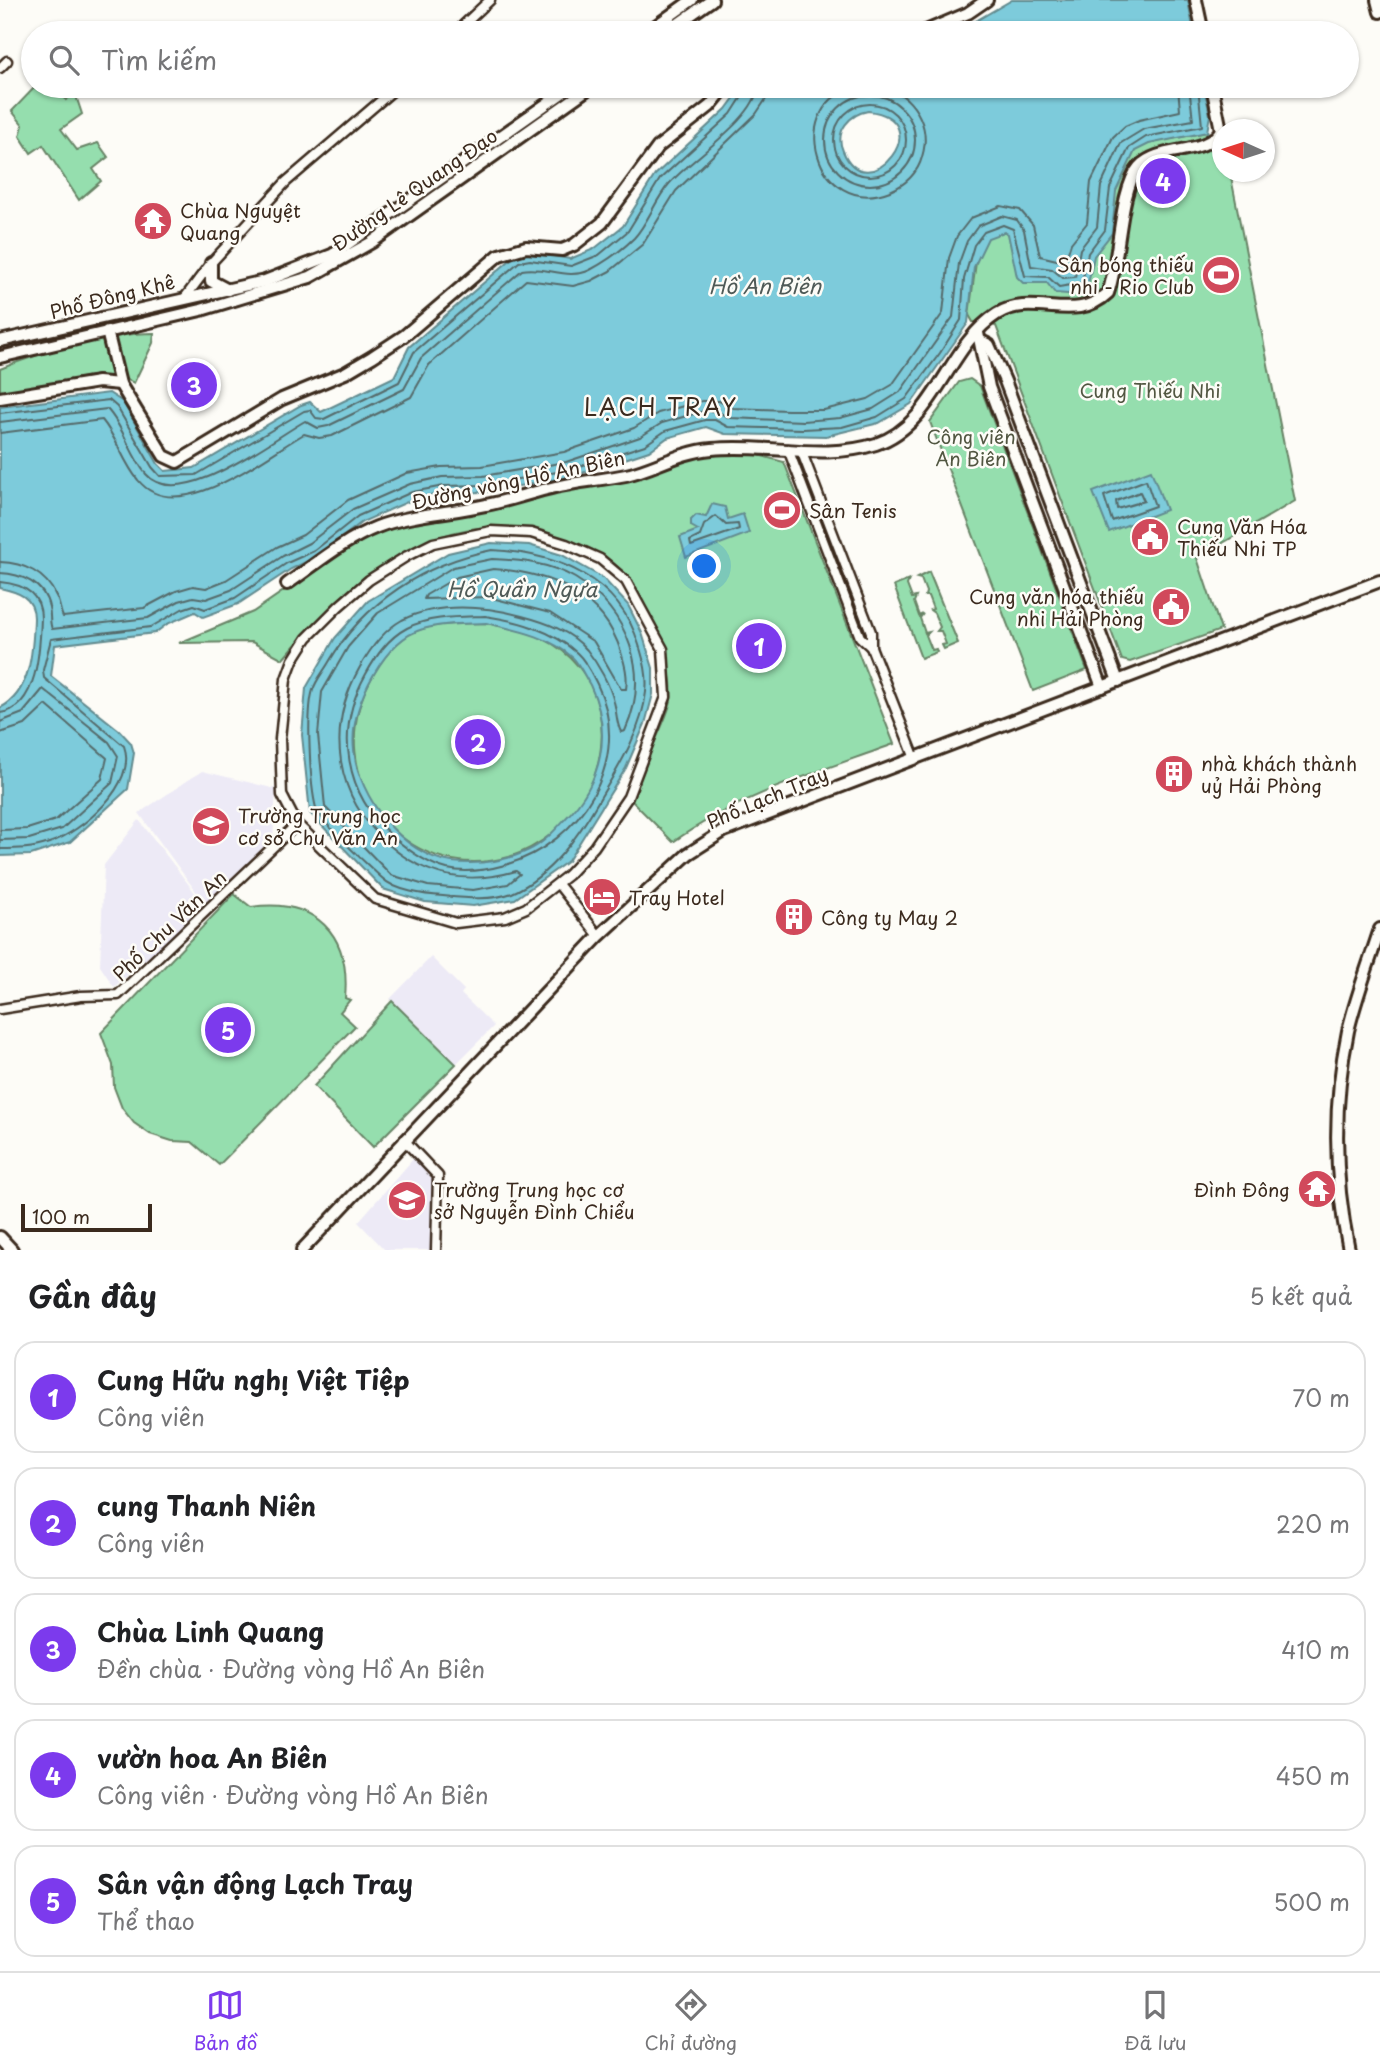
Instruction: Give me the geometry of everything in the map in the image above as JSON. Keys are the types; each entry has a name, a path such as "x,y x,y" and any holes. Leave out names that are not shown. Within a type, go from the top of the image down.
{"street":[{"path":"468,21 490,0"},
{"path":"663,21 692,0"},
{"path":"683,21 712,0"},
{"path":"949,21 968,13 987,0"},
{"path":"1196,0 1200,21"},
{"path":"1377,0 1380,12"},
{"path":"0,68 7,61"},
{"name":"Phố Đông Khê","path":"0,341 184,299 211,263 286,182 384,98"},
{"name":"Đường Lê Quang Đạo","path":"184,299 265,281 338,252 555,98"},
{"name":"Đường Lê Quang Đạo","path":"2,353 186,314 269,291 337,264 575,98"},
{"path":"107,331 120,384 164,456 177,462 282,399 345,373 372,357 404,336 499,254 526,247 562,250 588,235 602,223 659,147 716,98"},
{"name":"Đường vòng Hồ An Biên","path":"287,584 352,539 378,526 489,505 566,484 630,474 693,452 733,447 853,449 877,444 902,430 916,417 998,314 1033,307 1085,308 1108,293 1128,191 1136,171 1153,156 1208,142 1217,136 1221,130 1214,98"},
{"path":"211,263 211,281 228,290"},
{"path":"184,299 186,314"},
{"path":"979,337 989,345 1118,681"},
{"path":"979,337 979,352 989,387 1102,687"},
{"path":"0,398 98,382 120,384"},
{"path":"788,449 860,637 871,647"},
{"path":"801,450 870,632 871,647 914,757"},
{"path":"1035,510 1050,504"},
{"path":"491,531 531,533 600,559 626,581 663,649 666,697 628,797 594,847 558,884 526,908 506,917 456,923 375,900 297,824 282,795 280,739 286,679 293,660 307,638 369,580 433,543 491,531"},
{"path":"821,535 832,531"},
{"path":"838,578 848,574"},
{"name":"Phố Lạch Tray","path":"302,1250 404,1140 450,1097 599,936 688,854 724,831 1380,581"},
{"name":"Phố Chu Văn An","path":"0,1009 81,996 118,995 297,824"},
{"path":"558,884 599,936"},
{"path":"1349,1250 1337,1167 1339,1085 1349,1029 1375,962 1380,929"},
{"path":"404,1140 438,1176 436,1250"},
{"path":"0,1237 12,1250"}],"shaded area":[{"name":"Trường Trung học cơ sở Chu Văn An","path":"202,771 276,789 273,839 205,904 139,813"},
{"path":"139,820 206,907 114,987 100,966 104,865"},
{"path":"431,957 464,990 461,994 494,1026 456,1064 390,999"},
{"name":"Trường Trung học cơ sở Nguyễn Đình Chiểu","path":"414,1158 437,1178 434,1250 385,1250 358,1222"}],"green space":[{"path":"24,98 77,98 82,114 61,129 77,150 98,143 108,157 93,169 101,181 79,200 43,145 31,153 20,136 23,125 12,111"},
{"name":"Cung Thiếu Nhi","path":"1207,132 1212,134 1212,182 1232,182 1295,501 1197,558 1221,630 1130,662 1122,660 996,326 973,322 969,315 976,262 987,231 1109,190 1135,146"},
{"path":"154,333 153,343 134,383 121,377 91,376 0,394 0,369 76,344 117,336"},
{"name":"Công viên An Biên","path":"970,379 980,386 1087,670 1033,691 930,422 959,382"},
{"path":"714,450 743,451 784,462 894,744 752,798 698,825 673,842 628,797 669,709 670,676 663,650 643,604 628,578 610,560 575,542 518,528 478,528 440,537 404,552 371,574 340,599 283,659 252,642 179,643 253,612 378,526 490,507 631,476"},
{"path":"929,572 958,643 944,649 942,645 946,644 941,631 937,631 940,627 930,610 933,609 928,596 925,596 921,579 917,578"},
{"path":"909,580 907,585 912,598 916,597 914,602 919,616 923,614 920,618 925,633 929,632 926,635 932,650 936,649 937,652 921,658 894,586"},
{"path":"486,623 542,638 563,651 579,667 591,686 602,729 595,773 580,805 563,825 520,853 470,862 435,855 405,839 380,815 363,785 355,752 357,715 374,673 386,655 402,639 417,631 436,626"},
{"path":"234,894 251,907 294,908 324,925 335,938 342,955 345,998 350,1000 340,1012 355,1026 219,1165 192,1142 172,1141 150,1134 134,1123 122,1108 114,1087 113,1065 101,1033"},
{"path":"392,1001 456,1064 373,1147 314,1086"}],"water":[{"path":"1012,0 1188,0 1192,21 976,21"},
{"name":"Hồ An Biên","path":"734,98 1206,98 1210,115 1207,132 1149,144 1135,151 1116,191 1112,233 1094,256 1087,289 1068,294 1055,293 1047,283 1023,283 1017,277 1008,234 1004,232 988,238 974,267 968,323 911,404 879,423 826,436 725,434 706,427 667,438 649,451 570,477 485,492 445,493 414,499 362,522 318,556 291,569 238,604 203,617 195,612 167,624 155,633 55,645 51,676 119,730 131,743 134,753 128,789 70,842 31,855 0,856 0,708 18,692 24,681 31,657 34,618 28,600 0,588 0,407 109,393 123,402 158,464 165,471 194,468 301,405 310,402 321,412 394,377 409,347 516,255 530,252 570,259 594,249 623,226 655,175 726,109","holes":["868,111 889,117 898,129 898,143 892,156 881,166 867,171 854,167 843,151 842,130 850,120 861,113"]},
{"path":"1151,470 1166,510 1109,532 1093,492"},
{"path":"712,504 725,507 728,519 743,514 749,533 686,557 680,537 698,530 691,526 691,520 696,515 706,517"},
{"name":"Hồ Quần Ngựa","path":"491,543 529,545 562,555 603,578 628,605 642,633 653,668 653,694 645,724 626,768 568,861 515,899 473,906 425,902 383,889 310,813 302,735 306,688 335,638 368,601 448,553","holes":["486,623 543,639 564,650 576,661 597,703 601,721 600,756 588,789 578,805 539,844 520,854 501,859 452,862 417,848 386,821 364,786 357,768 353,740 358,711 365,692 378,667 394,647 415,632 430,627"]}],"place":[{"name":"vườn hoa An Biên","path":"1163,181"},
{"name":"Chùa Nguyệt Quang","path":"153,221"},
{"name":"Sân bóng thiếu nhi - Rio Club","path":"1221,275"},
{"name":"Chùa Linh Quang","path":"194,385"},
{"name":"Sân Tenis","path":"782,510"},
{"name":"Cung Văn Hóa Thiếu Nhi TP","path":"1150,537"},
{"name":"Cung văn hóa thiếu nhi Hải Phòng","path":"1171,607"},
{"name":"Cung Hữu nghị Việt Tiệp","path":"759,646"},
{"name":"cung Thanh Niên","path":"478,742"},
{"name":"nhà khách thành uỷ Hải Phòng","path":"1174,774"},
{"name":"Trường Trung học cơ sở Chu Văn An","path":"211,826"},
{"name":"Tray Hotel","path":"602,897"},
{"name":"Công ty May 2","path":"794,917"},
{"name":"Sân vận động Lạch Tray","path":"228,1030"},
{"name":"Đình Đông","path":"1317,1189"},
{"name":"Trường Trung học cơ sở Nguyễn Đình Chiểu","path":"407,1200"}],"district":[{"name":"LẠCH TRAY","path":"661,406"}]}
